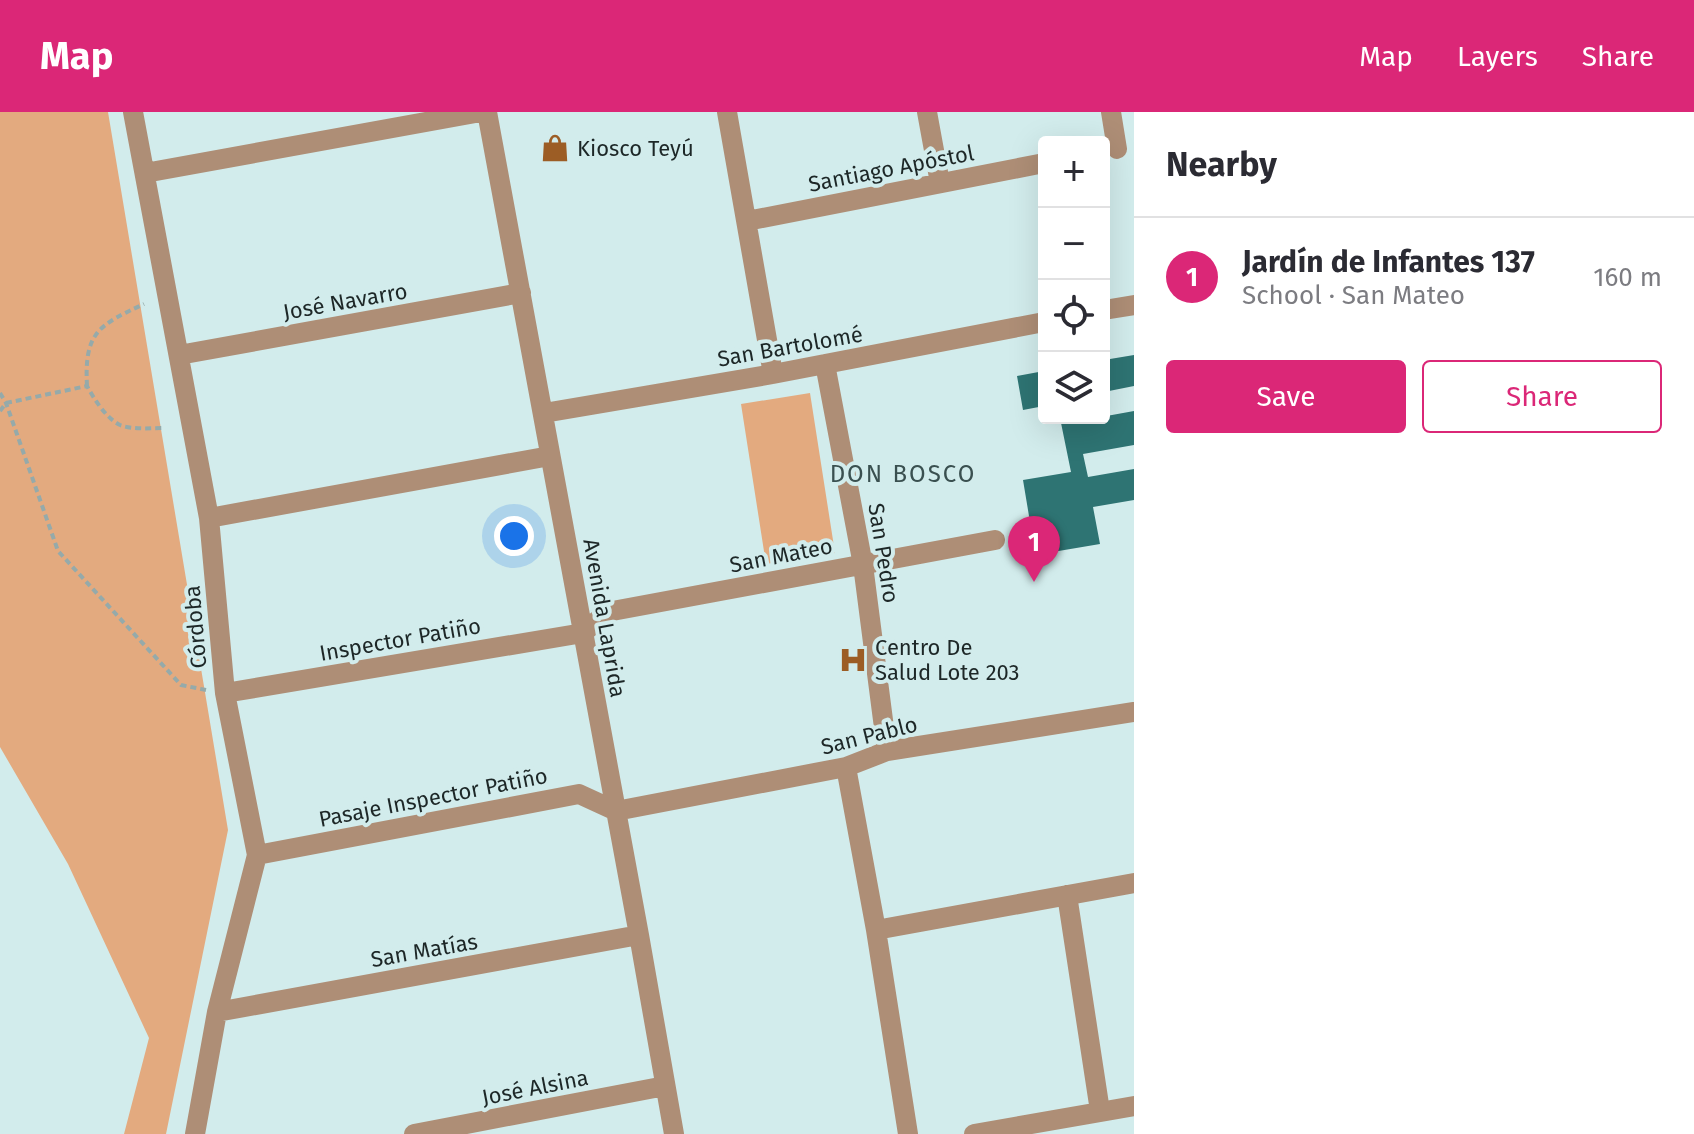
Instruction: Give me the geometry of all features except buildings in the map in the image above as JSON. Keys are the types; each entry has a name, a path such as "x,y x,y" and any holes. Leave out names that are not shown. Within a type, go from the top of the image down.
{"street":[{"name":"Córdoba","path":"133,112 209,518 216,692 257,855 217,1012 195,1134"},
{"path":"145,173 481,112"},
{"name":"Avenida Laprida","path":"487,112 674,1134"},
{"path":"727,112 773,374"},
{"path":"927,112 940,183"},
{"path":"1111,112 1118,148"},
{"name":"Santiago Apóstol","path":"747,221 1038,164"},
{"name":"José Navarro","path":"179,355 521,293"},
{"path":"1110,309 1134,305"},
{"name":"San Bartolomé","path":"544,413 773,374 1038,323"},
{"name":"San Pedro","path":"825,364 863,565 887,751"},
{"path":"209,518 550,456"},
{"name":"San Mateo","path":"583,633 607,612 995,540"},
{"name":"Inspector Patiño","path":"216,692 583,633"},
{"name":"San Pablo","path":"616,811 846,767 887,751 1134,712"},
{"path":"846,767 876,930 908,1134"},
{"name":"Pasaje Inspector Patiño","path":"257,855 579,794 616,811"},
{"path":"876,930 1134,883"},
{"path":"1067,895 1100,1111"},
{"name":"San Matías","path":"217,1012 639,935"},
{"name":"José Alsina","path":"414,1134 474,1128 665,1086"},
{"path":"974,1134 1029,1130 1100,1111 1134,1106"}],"path":[{"path":"144,304 100,327 89,346 87,386 97,404 119,424 137,428 165,428"},
{"path":"0,411 6,403 87,386"},
{"path":"0,393 58,551 181,685 216,692"}],"shaded area":[{"path":"0,112 108,112 228,830 166,1134 124,1134 149,1038 68,864 0,747"},
{"path":"810,393 835,553 766,564 741,404"}],"place":[{"name":"Kiosco Teyú","path":"555,148"},
{"name":"Jardín de Infantes 137","path":"1034,582"},
{"name":"Centro De Salud Lote 203","path":"853,660"}],"district":[{"name":"DON BOSCO","path":"903,474"}]}
